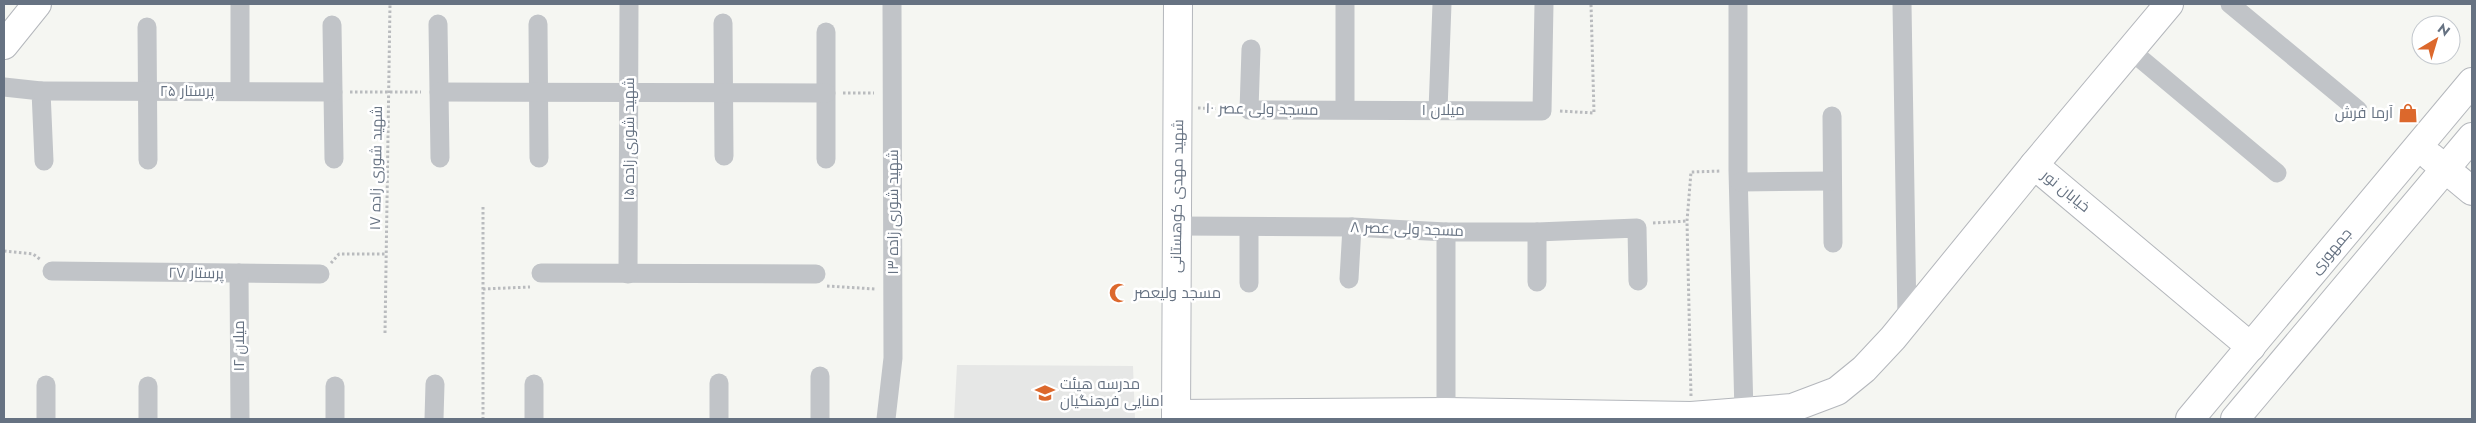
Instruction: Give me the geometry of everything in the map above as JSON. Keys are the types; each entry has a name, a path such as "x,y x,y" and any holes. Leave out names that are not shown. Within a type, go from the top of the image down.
{"street":[{"path":"4,46 37,4"},
{"path":"240,4 240,91"},
{"name":"شهید شوری زاده ۱۵","path":"628,274 629,4"},
{"name":"شهید شوری زاده ۱۳","path":"886,419 893,358 892,4"},
{"name":"شهید مهدی کوهستانی","path":"1176,417 1178,4"},
{"path":"1345,110 1346,4"},
{"path":"1438,110 1442,4"},
{"path":"1542,111 1544,4"},
{"path":"1738,4 1739,176 1744,414"},
{"path":"1902,4 1906,320"},
{"path":"2034,165 2129,49 2169,4"},
{"path":"2230,4 2358,110"},
{"path":"723,23 724,156"},
{"path":"438,24 440,158"},
{"path":"538,24 539,158"},
{"path":"332,25 334,159"},
{"path":"147,26 148,160"},
{"path":"826,32 826,158"},
{"path":"1249,110 1251,49"},
{"path":"2129,49 2277,173"},
{"name":"جمهوری","path":"2190,419 2472,82"},
{"name":"پرستار ۲۵","path":"4,86 41,91 333,92"},
{"path":"41,91 44,161"},
{"path":"439,92 826,93"},
{"name":"مسجد ولی عصر ۱۰","path":"1249,110 1345,110"},
{"name":"میلان ۱","path":"1345,110 1542,111"},
{"path":"1832,116 1833,243"},
{"path":"2234,419 2472,136"},
{"path":"2418,147 2472,191"},
{"name":"خیابان نور","path":"1176,417 1446,416 1597,418 1744,414 1792,408 1837,390 1864,369 2034,165 2251,347"},
{"path":"1739,176 1832,182"},
{"name":"مسجد ولی عصر ۸","path":"1177,226 1352,227 1446,232 1537,232 1637,228"},
{"path":"1249,227 1249,283"},
{"path":"1349,278 1352,227"},
{"path":"1637,228 1638,281"},
{"path":"1446,232 1446,416"},
{"path":"1537,232 1537,282"},
{"name":"پرستار ۲۷","path":"52,271 320,274"},
{"path":"540,273 816,274"},
{"name":"میلان ۱۲","path":"239,274 240,419"},
{"path":"820,376 820,419"},
{"path":"719,383 719,419"},
{"path":"434,419 435,384"},
{"path":"534,384 534,419"},
{"path":"46,385 46,419"},
{"path":"148,386 148,419"},
{"path":"335,386 335,419"}],"path":[{"name":"شهید شوری زاده ۱۷","path":"385,333 390,4"},
{"path":"1542,111 1594,112 1591,4"},
{"path":"333,92 439,92"},
{"path":"826,93 892,94"},
{"name":"مسجد ولی عصر ۱۰","path":"1178,106 1249,110"},
{"path":"1691,416 1688,221 1691,172 1739,176"},
{"path":"483,207 483,419"},
{"path":"1637,228 1654,223 1688,221"},
{"path":"4,251 34,254 52,271"},
{"path":"320,274 339,254 386,254"},
{"path":"483,289 534,287 540,273"},
{"path":"816,274 828,288 893,289"}],"shaded area":[{"name":"مدرسه هیئت امنایی فرهنگیان","path":"957,365 1133,366 1135,419 954,419"}],"place":[{"name":"آرما فرش","path":"2408,113"},
{"name":"مسجد ولیعصر","path":"1119,293"},
{"name":"مدرسه هیئت امنایی فرهنگیان","path":"1045,393"}]}
